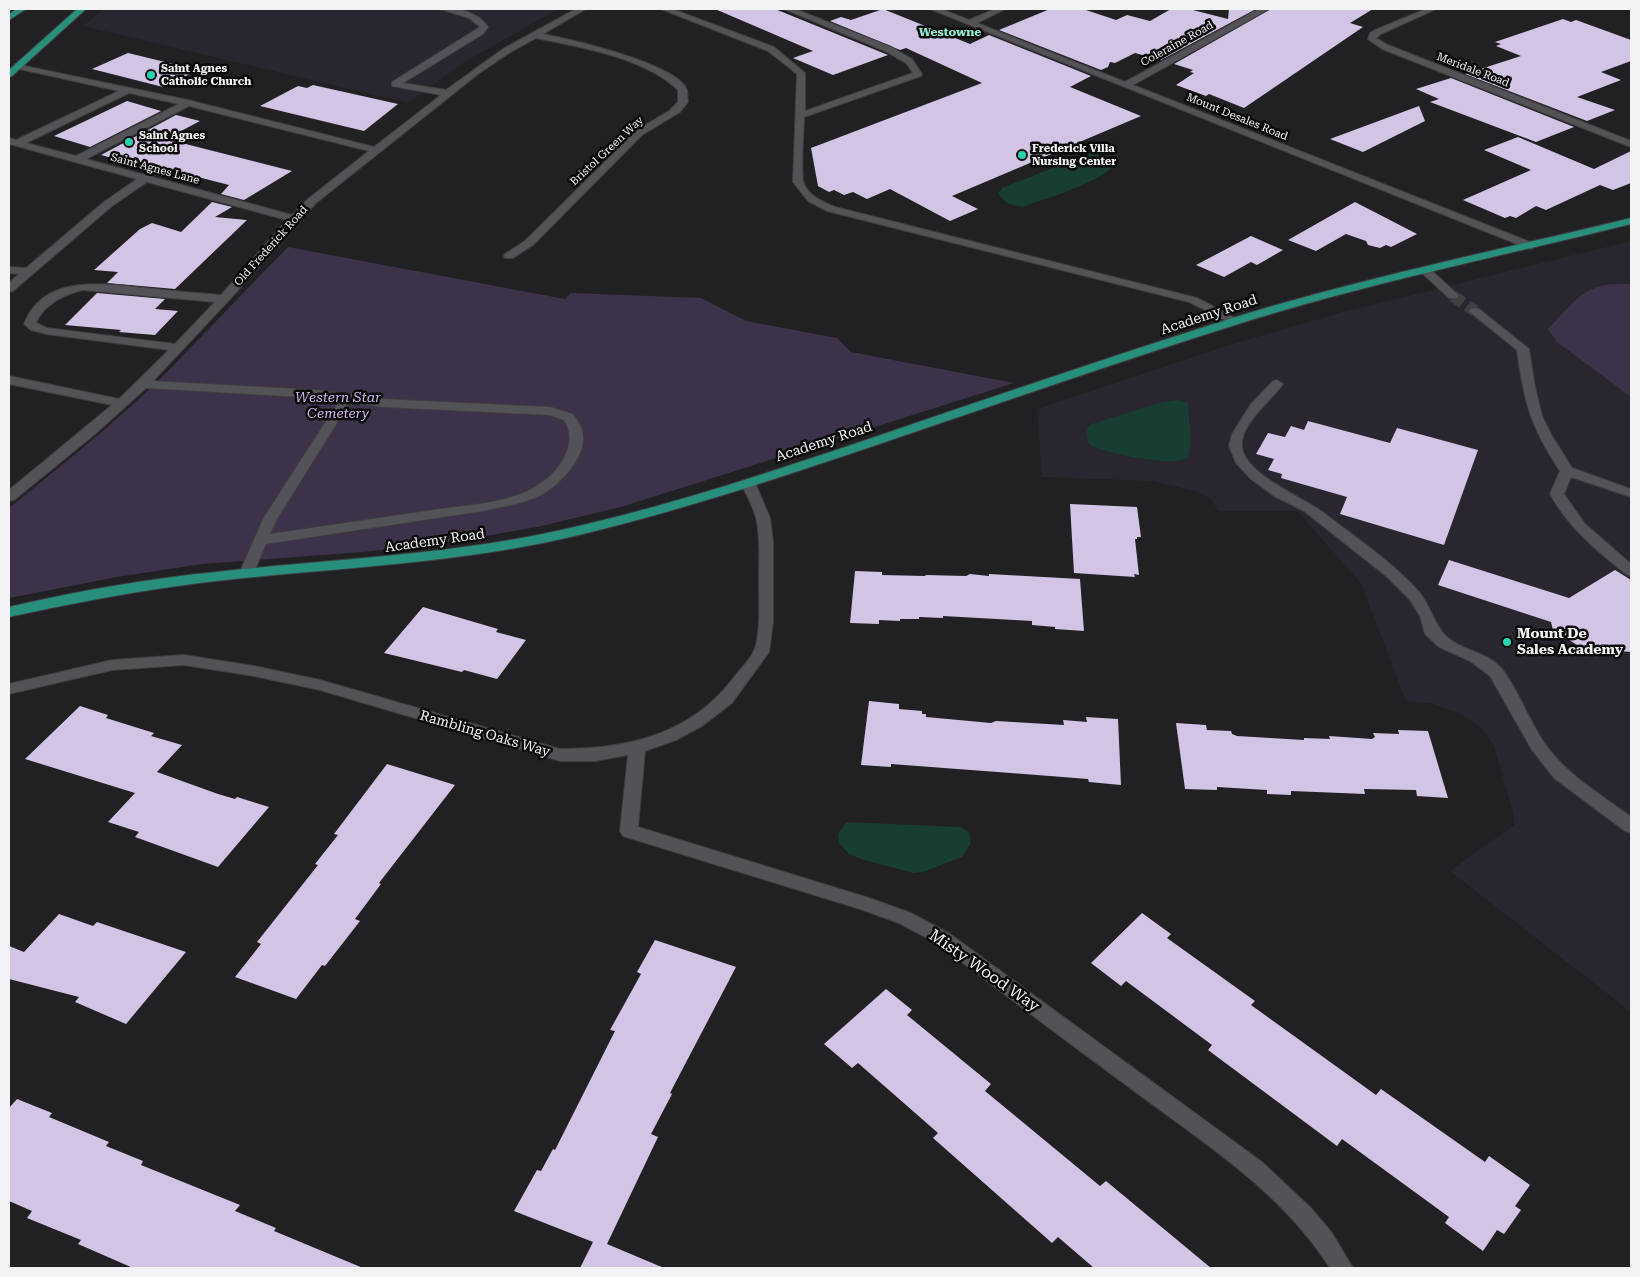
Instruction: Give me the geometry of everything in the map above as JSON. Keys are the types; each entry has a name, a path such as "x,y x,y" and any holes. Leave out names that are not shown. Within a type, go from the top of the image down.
{"main road":[{"path":"9,18 22,9"},
{"path":"16,55 76,9"},
{"path":"9,74 82,9"},
{"name":"Academy Road","path":"9,612 142,587 246,574 431,558 540,540 629,518 748,483 1235,321 1334,293 1631,221"}],"street":[{"path":"444,9 472,16 481,22 484,27 480,32 395,84 446,93"},
{"name":"Old Frederick Road","path":"9,496 90,431 143,384 224,299 312,201 446,93 506,52 582,9"},
{"path":"665,9 771,49 801,73 798,182 804,194 815,203 831,209 1193,300 1235,321"},
{"path":"788,9 888,49 909,61 918,74 799,116"},
{"name":"Mount Desales Road","path":"934,9 1531,246"},
{"path":"970,23 1001,9"},
{"name":"Coleraine Road","path":"1126,85 1265,9"},
{"name":"Meridale Road","path":"1432,9 1378,32 1373,35 1372,39 1385,47 1631,144"},
{"name":"Bristol Green Way","path":"509,256 529,243 634,138 649,125 683,104 685,96 683,88 677,82 654,69 573,43 535,35"},
{"path":"18,66 188,103 375,150"},
{"path":"13,142 128,90"},
{"path":"76,160 188,103"},
{"name":"Saint Agnes Lane","path":"13,142 294,219"},
{"path":"9,289 108,204 144,179"},
{"path":"9,270 29,271"},
{"path":"1426,271 1452,296"},
{"path":"178,348 46,332 30,324 35,315 51,300 66,291 78,288 106,288 224,299"},
{"path":"1475,311 1523,349 1538,422 1567,471 1631,493"},
{"path":"9,380 121,403"},
{"path":"143,384 317,394 382,403 550,411 569,417 577,430 576,448 565,468 553,482 537,492 512,501 261,540"},
{"path":"1277,384 1255,407 1238,434 1235,446 1242,460 1256,476 1279,493 1309,508 1391,573 1415,597 1427,616 1430,630 1444,642 1475,657 1496,672 1538,746 1560,774 1631,826"},
{"path":"246,574 270,519 346,399"},
{"path":"1567,471 1556,494 1563,507 1578,527 1631,571"},
{"name":"Rambling Oaks Way","path":"9,689 112,664 184,660 254,671 320,685 560,755 595,755 637,748 670,736 696,722 726,699 761,652 766,622 766,542 763,518 748,483"},
{"name":"Misty Wood Way","path":"637,748 629,831 871,906 905,918 944,939 1239,1157 1290,1201 1333,1253 1342,1268"}],"shaded area":[{"path":"104,9 558,9 463,63 409,103 83,26"},
{"path":"1088,154 1104,155 1116,163 1099,177 1087,183 1023,207 1009,203 998,193 1002,188"},
{"name":"Mount De Sales Academy","path":"1631,241 1631,1012 1450,871 1514,825 1513,812 1494,746 1485,732 1476,723 1456,712 1434,704 1406,701 1361,583 1297,511 1219,511 1209,497 1195,491 1152,481 1042,477 1037,409 1236,343 1343,312"},
{"path":"1178,400 1188,403 1191,444 1188,458 1168,461 1138,458 1109,452 1089,444 1087,431 1092,424 1159,403"},
{"path":"846,822 960,827 969,832 971,843 962,857 923,872 913,873 849,854 839,843 838,834"}],"green space":[{"name":"Western Star Cemetery","path":"288,247 565,299 571,293 701,298 746,321 837,338 851,352 1014,383 621,507 537,527 457,541 363,552 202,564 117,577 9,598 9,508 92,440 152,387"},
{"path":"1615,284 1631,284 1631,403 1630,396 1557,342 1548,329 1575,301 1592,289"}],"building":[{"path":"715,9 775,9 888,55 833,75 793,58 813,51"},
{"path":"883,9 970,44 989,35 1091,76 1070,87 1141,116 952,196 978,209 950,221 890,189 867,199 853,192 844,195 834,190 829,192 818,186 811,148 982,83 906,48 900,50 830,21 841,17 851,20"},
{"path":"1050,9 1083,9 1116,20 1127,15 1150,21 1171,9 1189,9 1228,19 1229,9 1256,9 1161,60 1135,53 1115,63 1110,62 1108,67 1101,70 999,30"},
{"path":"1271,9 1373,9 1350,23 1363,27 1244,108 1209,94 1206,96 1176,85 1194,73 1190,72 1193,70 1174,64"},
{"path":"1563,19 1571,22 1576,20 1631,40 1631,61 1601,72 1621,80 1577,97 1615,110 1587,121 1465,74 1521,56 1496,46 1501,44 1495,42"},
{"name":"Saint Agnes Catholic Church","path":"128,53 198,70 163,87 92,69"},
{"path":"1451,78 1574,127 1536,142 1430,102 1439,99 1416,89"},
{"path":"313,85 398,104 364,131 260,106 298,86 307,88"},
{"path":"127,101 161,111 90,147 54,136"},
{"path":"1419,106 1425,121 1363,152 1330,139"},
{"path":"176,115 200,121 166,139 292,171 244,200 221,194 229,185 140,162 135,164 101,155"},
{"path":"1518,137 1594,169 1631,151 1631,183 1613,190 1600,185 1546,210 1536,206 1516,218 1510,216 1505,218 1463,200 1531,170 1484,150"},
{"path":"212,202 232,207 215,217 247,220 175,289 107,283 118,272 94,270 140,229 152,223 181,232"},
{"path":"1355,202 1417,234 1391,247 1386,245 1380,248 1368,245 1366,241 1346,234 1316,251 1288,240"},
{"path":"1251,236 1283,250 1257,265 1251,262 1224,277 1196,265"},
{"path":"97,293 165,299 155,309 178,311 155,335 65,325"},
{"path":"1308,421 1390,443 1397,428 1478,450 1444,545 1340,514 1347,497 1281,478 1282,474 1268,470 1274,459 1256,454 1268,433 1285,437 1291,426 1304,430"},
{"path":"1070,504 1137,507 1141,537 1135,539 1139,575 1134,574 1135,577 1074,573"},
{"path":"1449,560 1569,598 1615,570 1631,580 1631,652 1582,648 1553,630 1551,622 1438,585"},
{"path":"855,571 882,572 882,575 966,576 970,574 989,576 989,574 1080,579 1084,631 1032,625 1032,621 943,616 943,618 919,617 919,619 900,619 900,621 879,620 879,624 850,623"},
{"path":"423,607 498,629 496,632 526,640 497,679 384,653"},
{"path":"869,701 899,704 899,709 922,711 922,714 926,714 926,717 991,723 996,721 1064,725 1063,720 1087,722 1086,717 1118,719 1121,785 1089,782 1088,779 1037,775 891,764 891,767 861,765"},
{"path":"80,706 108,715 106,718 154,733 151,736 182,745 157,772 218,794 235,799 237,797 269,807 218,867 135,837 139,832 108,822 135,793 25,759"},
{"path":"1176,723 1206,725 1207,730 1231,731 1232,734 1237,736 1304,740 1304,738 1330,739 1329,736 1372,739 1375,737 1373,733 1399,734 1398,730 1428,731 1448,798 1417,796 1416,790 1364,789 1365,794 1291,791 1291,795 1267,794 1267,790 1217,787 1217,790 1185,789"},
{"path":"387,764 455,785 379,883 381,884 355,919 360,921 296,999 235,977 261,944 257,942 318,865 315,864 338,835 334,834"},
{"path":"1142,913 1171,934 1167,938 1255,1001 1251,1005 1376,1095 1381,1089 1485,1162 1489,1156 1530,1185 1515,1206 1521,1210 1504,1234 1497,1230 1483,1251 1445,1223 1449,1217 1342,1139 1337,1146 1208,1050 1212,1045 1126,981 1121,986 1091,963"},
{"path":"59,914 93,926 97,922 186,952 126,1024 75,1002 79,997 9,979 9,946 24,952"},
{"path":"655,940 736,967 670,1093 672,1094 651,1134 658,1137 607,1244 664,1268 580,1268 593,1242 514,1211 537,1170 541,1171 553,1149 555,1150 615,1031 610,1030 641,974 637,972"},
{"path":"886,989 912,1010 907,1015 991,1084 985,1091 1100,1186 1106,1181 1211,1268 1094,1268 1058,1237 1052,1243 933,1138 938,1133 858,1063 852,1068 824,1044"},
{"path":"17,1099 52,1113 49,1117 109,1142 106,1146 143,1161 141,1165 240,1205 235,1211 276,1228 274,1231 363,1268 133,1268 78,1244 81,1240 27,1218 32,1211 9,1201 9,1108"}],"tunnel":[{"path":"1453,296 1475,311"}],"place":[{"name":"Saint Agnes Catholic Church","path":"151,75"},
{"name":"Saint Agnes School","path":"129,142"},
{"name":"Frederick Villa Nursing Center","path":"1022,155"},
{"name":"Mount De Sales Academy","path":"1507,642"}],"district":[{"name":"Westowne","path":"950,32"}]}
